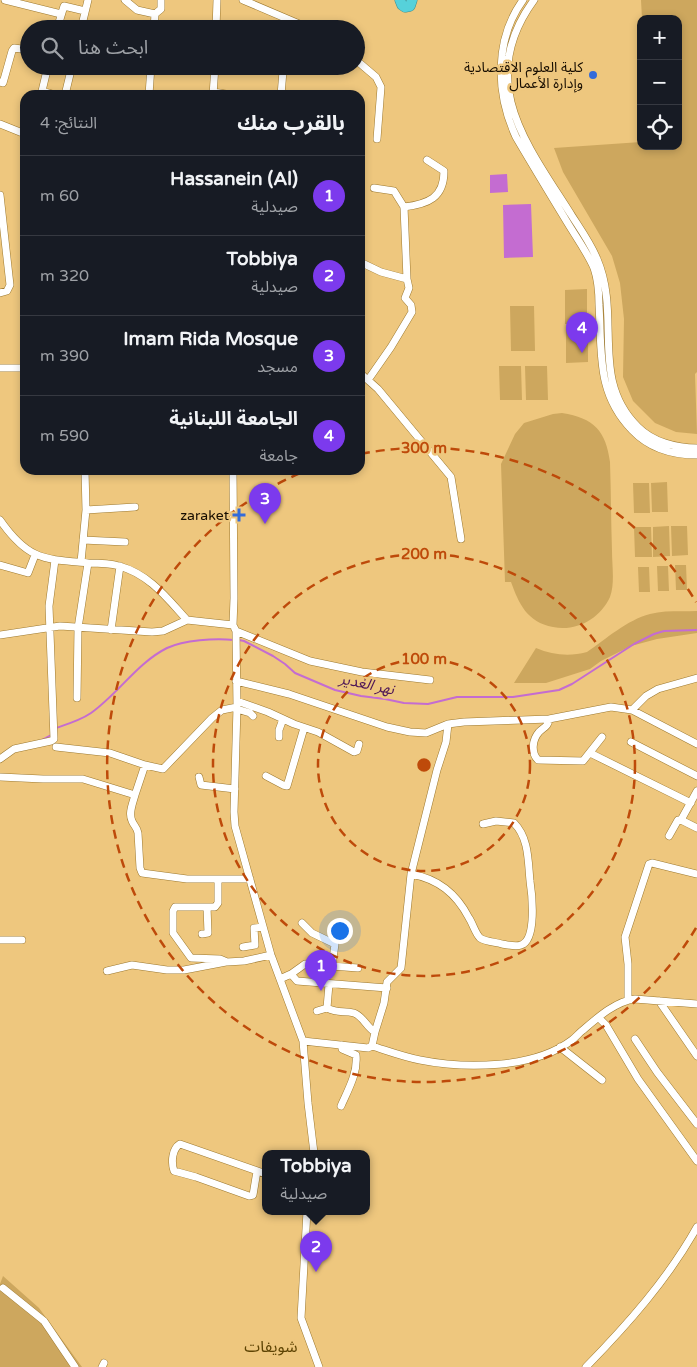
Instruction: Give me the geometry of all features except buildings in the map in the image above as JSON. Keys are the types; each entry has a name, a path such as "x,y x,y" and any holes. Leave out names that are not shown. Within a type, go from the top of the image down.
{"highway":[{"path":"400,0 405,7 410,6 412,0"}],"street":[{"path":"5,0 61,14"},
{"path":"34,8 36,0"},
{"path":"83,20 88,0"},
{"path":"125,0 137,10 155,14"},
{"path":"155,20 155,14 161,9 161,0"},
{"path":"217,20 218,0"},
{"path":"243,0 290,20"},
{"path":"523,0 509,26 503,49 501,83 510,125 535,162"},
{"path":"534,0 516,30 510,52 509,93 517,125 535,162 595,270 598,290 603,377 610,401 626,424 640,437 658,448 669,452 693,452"},
{"path":"60,20 64,6 85,10"},
{"path":"518,7 525,13"},
{"path":"0,82 3,83 12,51 14,48 20,49"},
{"path":"365,68 376,77 381,87 378,139"},
{"path":"42,90 46,75"},
{"path":"66,90 70,75"},
{"path":"149,90 150,75"},
{"path":"213,90 214,75"},
{"path":"281,90 283,75"},
{"path":"0,124 20,132"},
{"path":"404,207 422,205 438,194 444,182 444,171 427,160"},
{"path":"368,380 412,312 405,298 409,288 404,207 394,191 374,188"},
{"path":"0,200 10,285 7,291 0,293"},
{"path":"365,264 381,272 407,279"},
{"path":"0,368 20,368"},
{"path":"365,377 404,419 451,477 461,539"},
{"path":"76,698 78,628 84,562 85,475"},
{"path":"233,475 237,706 235,826 271,955 303,1041 314,1150"},
{"path":"86,510 135,507"},
{"path":"0,520 24,549 35,555 55,560 120,566 142,575 188,620 235,630 310,661 362,672 430,680"},
{"path":"83,540 125,542"},
{"path":"0,565 28,573 35,555"},
{"path":"0,759 14,749 54,739 49,606 55,560"},
{"path":"111,630 120,566"},
{"path":"0,635 50,628 162,631 188,620"},
{"path":"632,710 646,696 658,689 697,678"},
{"path":"236,681 307,700 387,727 410,732 426,733 448,724 549,720 611,707 632,710 697,744"},
{"path":"237,706 250,712 253,716"},
{"path":"56,747 110,752 145,765 163,769 212,718 222,710 237,706 268,712 318,732 354,752 357,752 359,744"},
{"path":"279,737 283,718"},
{"path":"549,720 547,726 538,733 532,750 538,760 583,761 602,737"},
{"path":"372,1046 387,982 401,968 403,960 411,874 448,734 448,724"},
{"path":"266,776 287,786 304,728"},
{"path":"631,742 697,776"},
{"path":"590,752 691,803"},
{"path":"145,765 130,812 132,822 137,827 142,873 187,879 250,879"},
{"path":"0,777 83,779 135,795"},
{"path":"199,777 201,785 235,789"},
{"path":"669,836 678,820 681,820 697,791"},
{"path":"681,820 697,828"},
{"path":"411,874 428,877 447,889 462,906 476,934 480,938 518,946 526,942 530,938 532,890 524,837 514,823 496,822 483,824"},
{"path":"628,1000 628,964 625,937 649,864 652,863 697,874"},
{"path":"218,880 218,903 216,907 175,907 173,911 174,934 191,958 220,959 227,962"},
{"path":"202,934 208,933 207,907"},
{"path":"302,923 312,933 335,944 332,966"},
{"path":"242,947 255,945 254,928 263,927"},
{"path":"0,940 22,940"},
{"path":"107,971 132,964 166,970 184,970 227,962 244,962 271,955"},
{"path":"280,979 292,974 305,964 358,968"},
{"path":"292,974 297,981 387,988"},
{"path":"327,1008 329,984"},
{"path":"303,1041 368,1048 372,1046 422,1061 441,1064 490,1064 525,1060 560,1047 573,1040 599,1018 628,1000 697,1004"},
{"path":"659,1001 697,1056"},
{"path":"318,1011 327,1008 334,1012 355,1013 375,1032"},
{"path":"599,1018 606,1025 638,1079 697,1161"},
{"path":"635,1039 657,1072 697,1124"},
{"path":"341,1106 353,1079 357,1061 356,1055 342,1049 342,1044"},
{"path":"560,1047 602,1080"},
{"path":"257,1171 253,1195 249,1196 196,1176 174,1171 172,1161 176,1146 180,1144 262,1173"},
{"path":"306,1215 301,1318 319,1367"},
{"path":"586,1367 662,1282 697,1227"},
{"path":"2,1288 44,1321 75,1367"}],"shaded area":[{"path":"641,0 697,0 697,372 695,374 697,434 676,432 655,423 633,401 623,377 624,319 620,283 612,256 563,172 554,148 637,142 637,150 682,150 682,15 642,15"},
{"path":"507,174 508,192 490,193 490,175"},
{"path":"531,204 533,257 504,258 503,205"},
{"path":"587,289 587,324 565,324 565,290"},
{"path":"510,306 534,306 535,351 511,351"},
{"path":"566,328 588,328 588,362 566,363"},
{"path":"499,366 521,366 522,400 500,400"},
{"path":"525,366 547,366 548,400 526,400"},
{"path":"562,413 582,418 596,428 605,442 610,462 613,574 610,597 606,605 594,617 579,626 570,628 553,627 537,621 521,605 511,582 505,582 501,464 515,434 524,423"},
{"path":"667,482 668,512 652,512 651,483"},
{"path":"633,483 649,483 650,513 634,513"},
{"path":"669,526 670,556 653,557 653,527"},
{"path":"671,526 687,526 688,555 672,556"},
{"path":"634,527 651,527 652,557 635,557"},
{"path":"675,565 686,565 687,590 676,590"},
{"path":"657,566 668,566 669,591 658,591"},
{"path":"638,567 649,567 650,592 639,592"},
{"path":"697,611 697,633 657,639 631,646 601,661 590,669 546,683 514,683 536,648 561,654 580,654 587,652 617,630 641,617 662,612"},
{"path":"3,1276 39,1308 82,1367 0,1367 0,1284"}],"waterway":[{"name":"نهر الغدير","path":"239,640 273,656 295,673 335,690 404,703 428,704 457,697 513,697 559,690 572,684 634,644 654,634 664,631 697,630"},
{"name":"نهر الغدير","path":"56,728 79,720 91,713 146,662 167,648 200,640 234,640"},
{"name":"نهر الغدير","path":"42,740 51,735"}],"place":[{"name":"كلية العلوم الاقتصادية وإدارة الأعمال","path":"593,75"},
{"name":"الجامعة اللبنانية","path":"582,353"},
{"name":"zaraket","path":"239,515"},
{"name":"Imam Rida Mosque","path":"265,524"},
{"name":"Hassanein (Al)","path":"321,991"},
{"name":"Tobbiya","path":"316,1272"}],"district":[{"name":"شويفات","path":"271,1346"}]}
